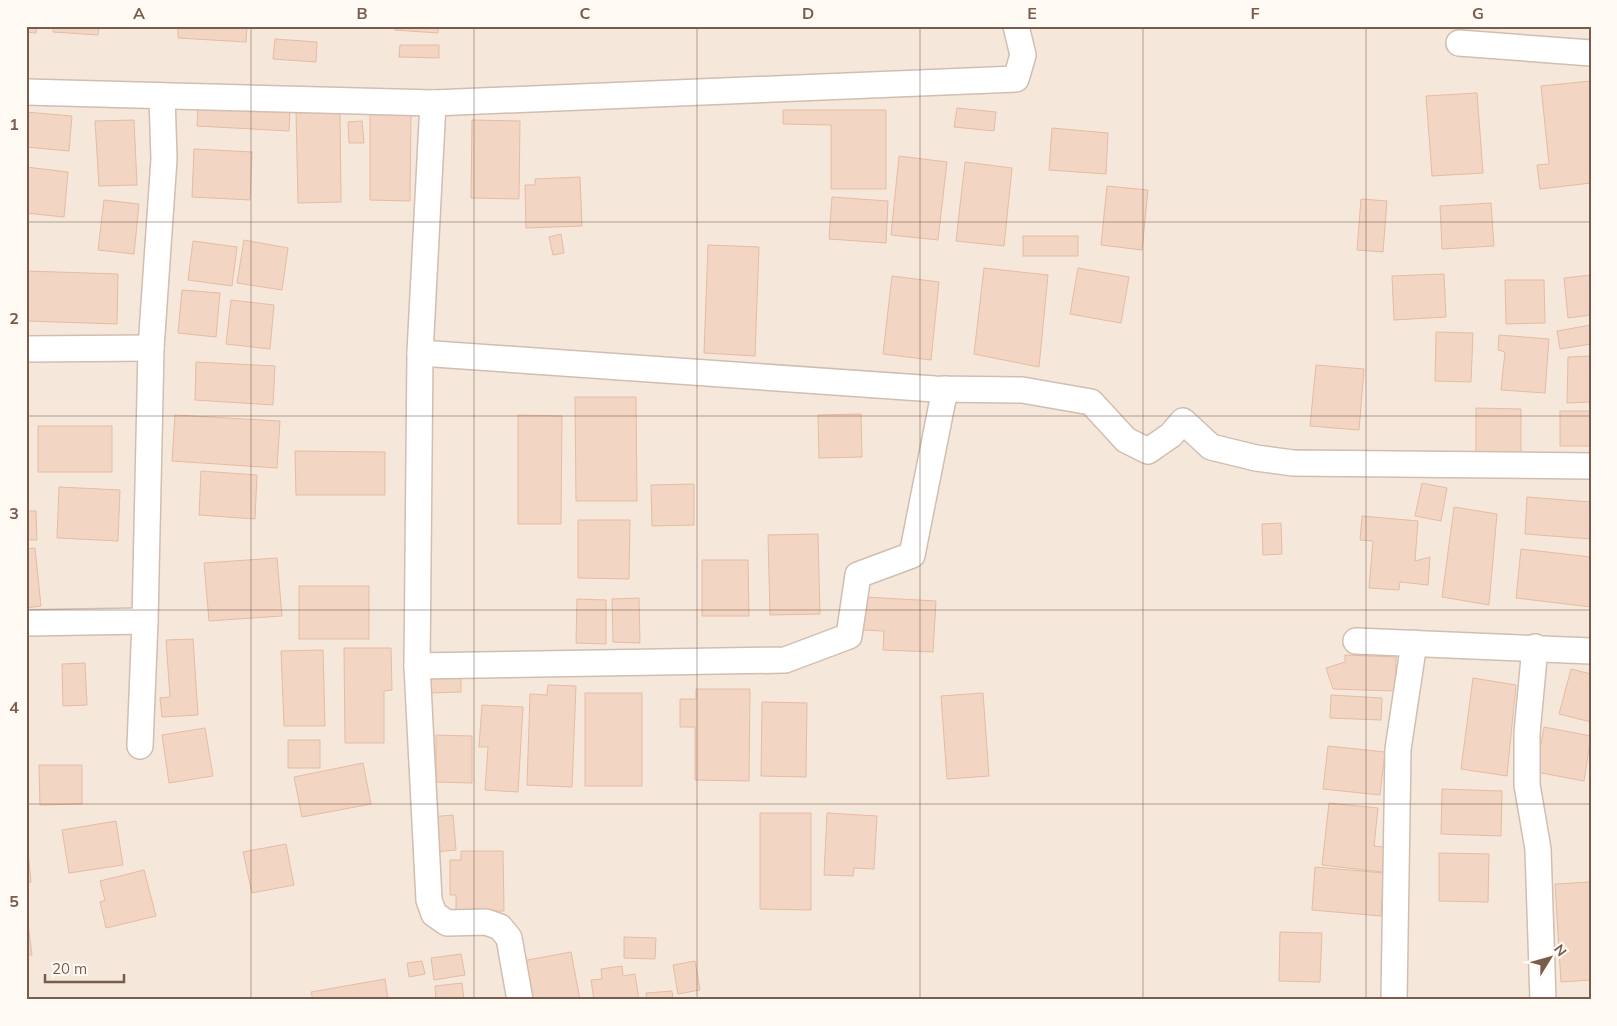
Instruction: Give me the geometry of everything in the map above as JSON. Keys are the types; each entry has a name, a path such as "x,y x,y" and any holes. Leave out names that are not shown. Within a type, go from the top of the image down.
{"street":[{"path":"26,92 433,103 998,78 1016,79 1023,55 1016,26"},
{"path":"1459,44 1591,53"},
{"path":"140,746 145,621 151,348 164,159 162,96"},
{"path":"433,103 420,354 417,666 429,900 434,914 447,923 486,922 500,927 509,938 520,1000"},
{"path":"26,349 151,348"},
{"path":"420,354 945,389 1022,390 1091,402 1126,440 1148,451 1171,435 1183,421 1211,447 1256,458 1292,462 1591,466"},
{"path":"417,666 785,660 849,636 858,575 912,555 945,389"},
{"path":"26,623 145,621"},
{"path":"1356,641 1535,647 1591,651"},
{"path":"1394,1000 1398,749 1414,643"},
{"path":"1535,647 1527,733 1528,785 1538,849 1543,1000"}],"shaded area":[{"path":"26,26 1591,26 1591,1000 26,1000"}],"building":[{"path":"26,26 37,26 36,33 26,32"},
{"path":"53,26 99,26 98,35 53,32"},
{"path":"178,26 247,26 246,42 178,38"},
{"path":"395,26 438,26 438,33 395,30"},
{"path":"275,39 317,42 316,62 273,59"},
{"path":"400,45 439,45 439,58 399,57"},
{"path":"1591,81 1591,183 1540,189 1537,165 1549,164 1541,86"},
{"path":"1477,93 1483,173 1432,176 1426,96"},
{"path":"198,105 290,110 289,131 197,126"},
{"path":"957,108 996,112 994,131 954,127"},
{"path":"783,110 886,110 886,189 831,189 831,125 783,124"},
{"path":"370,111 411,112 410,201 370,200"},
{"path":"26,112 72,116 69,151 26,147"},
{"path":"296,112 340,112 341,202 298,203"},
{"path":"134,120 137,185 99,186 95,121"},
{"path":"472,120 520,121 519,199 471,198"},
{"path":"362,121 364,143 349,143 348,122"},
{"path":"1052,128 1108,133 1106,174 1049,170"},
{"path":"194,149 252,152 250,200 192,197"},
{"path":"899,156 947,162 938,240 891,235"},
{"path":"965,162 1012,168 1004,246 956,241"},
{"path":"26,167 68,172 64,217 26,213"},
{"path":"580,177 582,226 526,228 525,185 535,185 535,179"},
{"path":"1107,186 1148,190 1142,250 1101,245"},
{"path":"832,197 888,201 886,243 829,239"},
{"path":"1361,199 1387,201 1383,252 1357,250"},
{"path":"104,200 139,204 134,254 98,250"},
{"path":"1491,203 1494,246 1442,249 1440,206"},
{"path":"561,234 564,253 553,255 549,237"},
{"path":"1023,236 1078,236 1078,256 1023,256"},
{"path":"244,240 288,248 282,290 237,283"},
{"path":"193,241 237,247 232,286 188,280"},
{"path":"708,245 759,247 755,356 704,353"},
{"path":"984,268 1048,275 1039,367 974,354"},
{"path":"1078,268 1129,277 1121,323 1070,314"},
{"path":"26,271 118,274 117,324 26,321"},
{"path":"1444,274 1446,317 1394,320 1392,276"},
{"path":"1591,275 1591,315 1568,318 1564,278"},
{"path":"892,276 939,282 931,360 883,354"},
{"path":"1505,280 1544,280 1545,323 1506,324"},
{"path":"182,290 220,293 216,337 178,333"},
{"path":"231,300 274,305 270,349 226,344"},
{"path":"1591,325 1591,344 1560,349 1557,331"},
{"path":"1436,332 1473,333 1471,382 1435,381"},
{"path":"1499,335 1549,339 1545,393 1501,390 1505,352 1498,350"},
{"path":"1591,356 1591,402 1567,403 1568,357"},
{"path":"196,362 275,366 273,405 195,400"},
{"path":"1316,365 1364,369 1359,430 1310,426"},
{"path":"575,397 636,397 637,501 576,501"},
{"path":"1476,408 1521,409 1521,460 1476,460"},
{"path":"1560,411 1591,411 1591,446 1560,446"},
{"path":"861,414 862,457 819,458 818,415"},
{"path":"175,415 280,421 277,468 172,461"},
{"path":"518,415 562,416 561,524 518,524"},
{"path":"38,426 112,426 112,472 38,472"},
{"path":"295,451 385,452 385,495 296,495"},
{"path":"201,471 257,475 255,519 199,515"},
{"path":"1422,483 1447,488 1441,521 1415,516"},
{"path":"694,484 694,525 652,526 651,485"},
{"path":"59,487 120,490 118,541 57,538"},
{"path":"1527,497 1591,502 1591,539 1525,534"},
{"path":"1454,507 1497,514 1489,605 1442,597"},
{"path":"26,511 36,511 37,540 26,540"},
{"path":"1362,516 1418,521 1415,561 1430,557 1428,585 1400,582 1399,590 1369,588 1373,541 1360,540"},
{"path":"578,520 630,520 629,579 578,578"},
{"path":"1281,523 1282,554 1263,555 1262,524"},
{"path":"818,534 820,614 770,615 768,535"},
{"path":"35,548 41,606 26,608 26,549"},
{"path":"1521,549 1591,557 1591,607 1516,598"},
{"path":"277,558 282,616 209,621 204,563"},
{"path":"702,560 748,560 749,616 702,616"},
{"path":"299,586 369,586 369,639 299,639"},
{"path":"865,597 936,601 933,652 883,650 884,631 863,630"},
{"path":"639,598 640,643 613,642 612,599"},
{"path":"577,599 606,600 606,644 576,643"},
{"path":"193,639 198,715 162,717 160,698 170,697 166,640"},
{"path":"344,648 391,648 392,690 384,691 384,743 345,743"},
{"path":"323,650 325,726 284,726 281,651"},
{"path":"1345,655 1396,657 1395,691 1333,689 1326,668 1345,662"},
{"path":"85,663 87,705 63,706 62,664"},
{"path":"1571,669 1591,674 1591,722 1559,714"},
{"path":"429,671 461,671 461,692 429,693"},
{"path":"1473,678 1516,685 1507,776 1461,769"},
{"path":"548,685 576,686 572,787 527,785 530,694 547,695"},
{"path":"696,689 750,689 749,781 695,780 695,727 680,727 680,699 696,699"},
{"path":"585,693 642,693 642,786 585,786"},
{"path":"983,693 989,776 947,779 941,696"},
{"path":"1331,695 1382,698 1381,720 1330,718"},
{"path":"762,702 807,703 806,777 761,776"},
{"path":"482,705 523,707 518,792 485,790 488,747 479,747"},
{"path":"1544,727 1591,736 1584,781 1536,772"},
{"path":"205,728 213,776 169,783 162,735"},
{"path":"436,735 472,736 472,783 436,782"},
{"path":"288,740 320,740 320,768 288,768"},
{"path":"1328,746 1385,752 1380,795 1323,789"},
{"path":"363,763 371,804 302,817 294,777"},
{"path":"39,765 82,765 82,804 40,805"},
{"path":"1442,789 1502,791 1501,836 1441,834"},
{"path":"1329,803 1378,808 1374,846 1393,848 1390,873 1322,865"},
{"path":"760,813 811,813 811,910 760,909"},
{"path":"827,813 877,816 874,869 854,868 853,876 824,875"},
{"path":"453,815 456,850 433,852 430,817"},
{"path":"116,821 123,865 69,873 62,830"},
{"path":"26,830 31,882 26,883"},
{"path":"286,844 294,885 252,893 243,852"},
{"path":"461,851 503,851 504,911 456,912 456,895 450,895 450,860 461,860"},
{"path":"1439,853 1489,854 1488,902 1439,901"},
{"path":"1315,867 1384,873 1381,916 1312,910"},
{"path":"144,870 156,916 106,928 100,902 105,900 100,881"},
{"path":"1591,882 1591,980 1561,982 1555,884"},
{"path":"26,908 32,955 26,955"},
{"path":"1280,932 1322,933 1320,982 1279,981"},
{"path":"624,937 656,938 655,959 624,958"},
{"path":"571,952 580,1000 530,1000 522,961"},
{"path":"461,954 465,975 434,980 431,958"},
{"path":"422,961 425,974 409,977 407,963"},
{"path":"695,961 700,990 678,994 673,965"},
{"path":"622,966 623,976 635,974 639,1000 594,1000 591,980 602,979 601,969"},
{"path":"385,979 388,1000 313,1000 311,992"},
{"path":"462,983 464,1000 436,1000 435,986"},
{"path":"672,991 673,1000 647,1000 646,993"}]}
